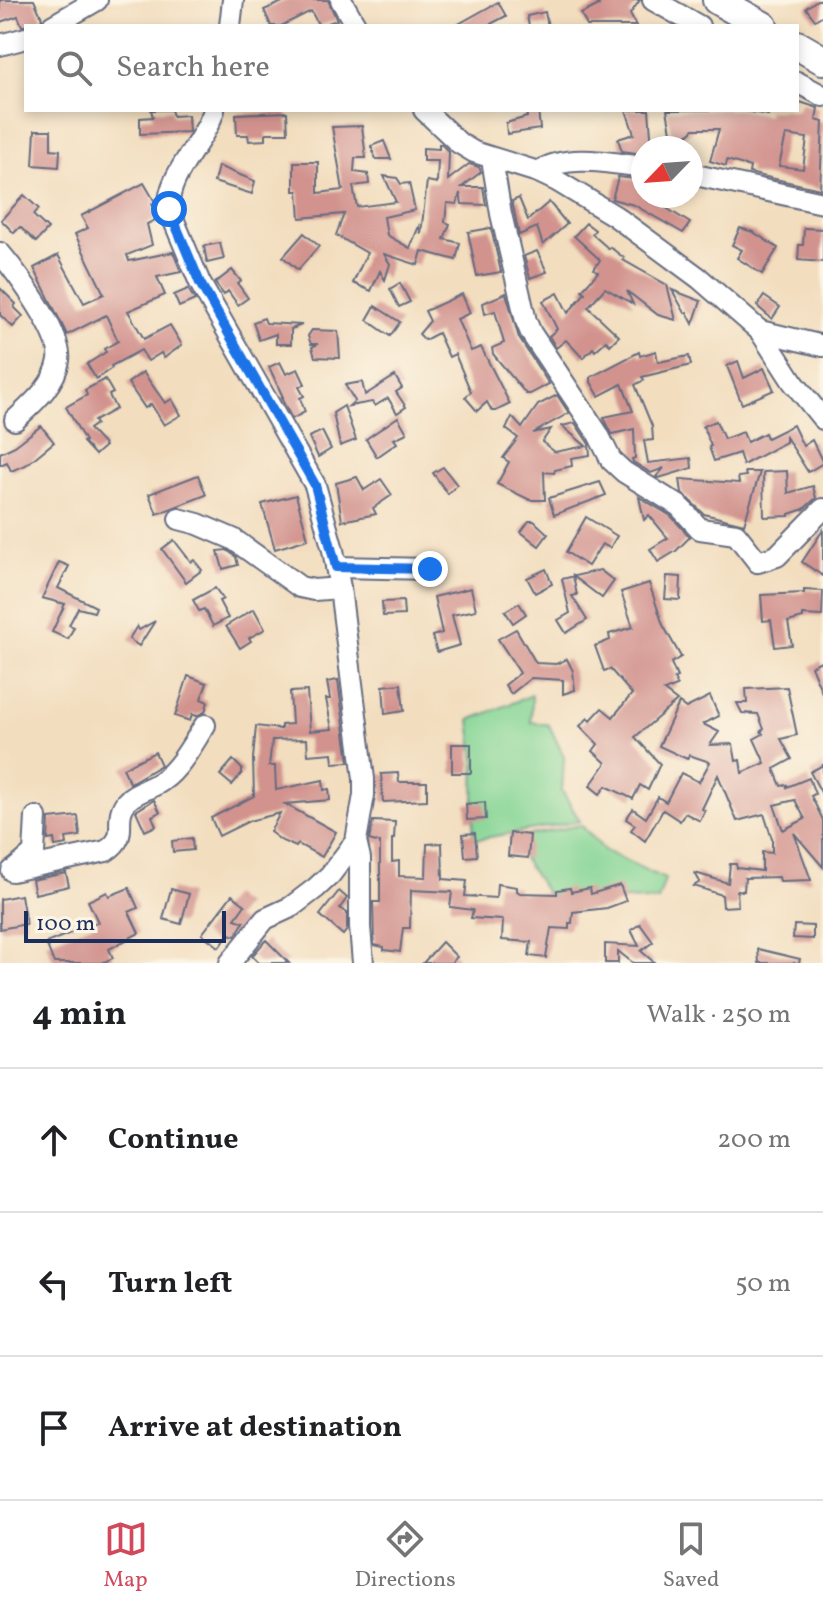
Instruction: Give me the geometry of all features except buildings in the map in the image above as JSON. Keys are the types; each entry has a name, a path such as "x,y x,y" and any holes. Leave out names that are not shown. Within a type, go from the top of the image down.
{"highway":[{"path":"717,0 759,24"},
{"path":"799,46 823,60"}],"street":[{"path":"230,24 233,0"},
{"path":"341,0 355,24"},
{"path":"653,0 695,24"},
{"path":"55,24 93,1"},
{"path":"0,45 24,39"},
{"path":"799,83 823,96"},
{"path":"213,112 210,123 173,182 168,197 169,209 200,283 315,485 340,588 364,779 356,841 360,858 363,963"},
{"path":"426,112 459,143 492,159 538,172 615,216 699,278 760,331 793,382 823,419"},
{"path":"492,159 501,214 526,321 598,434 611,460 624,472 679,506 700,529 736,534 758,562 777,556 823,509"},
{"path":"538,172 564,162 631,166"},
{"path":"703,177 823,203"},
{"path":"0,253 19,276 60,346 59,363 41,395 15,420"},
{"path":"760,331 823,346"},
{"path":"179,519 233,539 300,587 314,590 340,588"},
{"path":"336,567 430,569"},
{"path":"6,875 106,851 117,844 123,807 129,799 162,781 205,725"},
{"path":"6,875 34,853 36,817"},
{"path":"230,963 265,919 291,907 316,888 356,841"}],"green space":[{"path":"532,695 531,722 549,725 564,757 562,791 580,821 473,840 475,759 470,720"},
{"path":"581,825 605,851 665,879 658,901 547,894 510,839"}],"route":[{"path":"169,209 200,283 315,485 336,567 430,569"}]}
